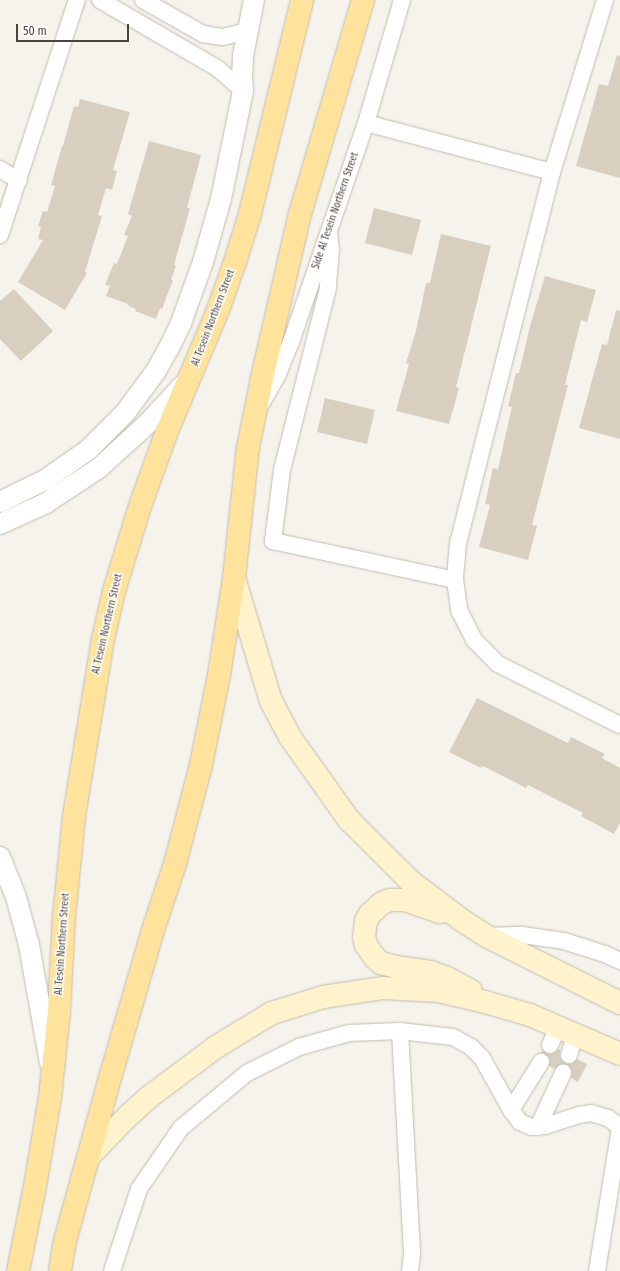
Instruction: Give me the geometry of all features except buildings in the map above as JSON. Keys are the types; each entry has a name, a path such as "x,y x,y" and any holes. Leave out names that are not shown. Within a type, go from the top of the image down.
{"main road":[{"name":"Al Tesein Northern Street","path":"18,1271 44,1142 52,1080 74,816 83,751 103,639 114,591 140,506 167,432 218,310 250,214 302,0"},
{"path":"60,1271 66,1241 114,1063 153,930 175,864 210,726 234,578 248,448 270,340 300,214 363,0"},
{"path":"234,578 271,701 290,737 312,771 349,820 410,881 460,919 486,936 620,1003"},
{"path":"460,919 406,900 390,900 382,903 370,914 364,929 364,937 370,952 381,963 389,966 431,972 467,988 485,1002"},
{"path":"89,1156 128,1116 170,1079 216,1047 272,1013 323,997 383,988 439,991 530,1015 563,1040 620,1054"}],"street":[{"path":"0,235 19,181 77,0"},
{"path":"100,0 217,68 243,91"},
{"path":"143,0 203,34 223,37 247,31"},
{"path":"0,502 45,480 88,450 125,413 156,371 181,324 203,262 221,199 243,91 242,77 247,31 254,0"},
{"name":"Side Al Tesein Northern Street","path":"255,416 278,374 291,342 366,123 402,0"},
{"path":"605,0 552,172 458,544 455,580 459,610 474,640 498,664 620,725"},
{"path":"366,123 552,172"},
{"path":"0,169 19,181"},
{"path":"328,232 331,250 328,288 282,470 273,540 455,580"},
{"path":"0,524 46,503 99,468 146,425 192,375"},
{"path":"0,857 16,897 29,945 52,1080"},
{"path":"486,936 522,935 564,941 605,954 620,961"},
{"path":"400,1031 412,1254 410,1271"},
{"path":"112,1271 138,1190 181,1128 247,1073 299,1047 349,1034 400,1031 453,1037 471,1047 482,1058 510,1110 520,1122 532,1127 538,1127 591,1113 608,1118 620,1127 597,1271"},
{"path":"510,1110 541,1062"},
{"path":"538,1127 562,1073"}]}
